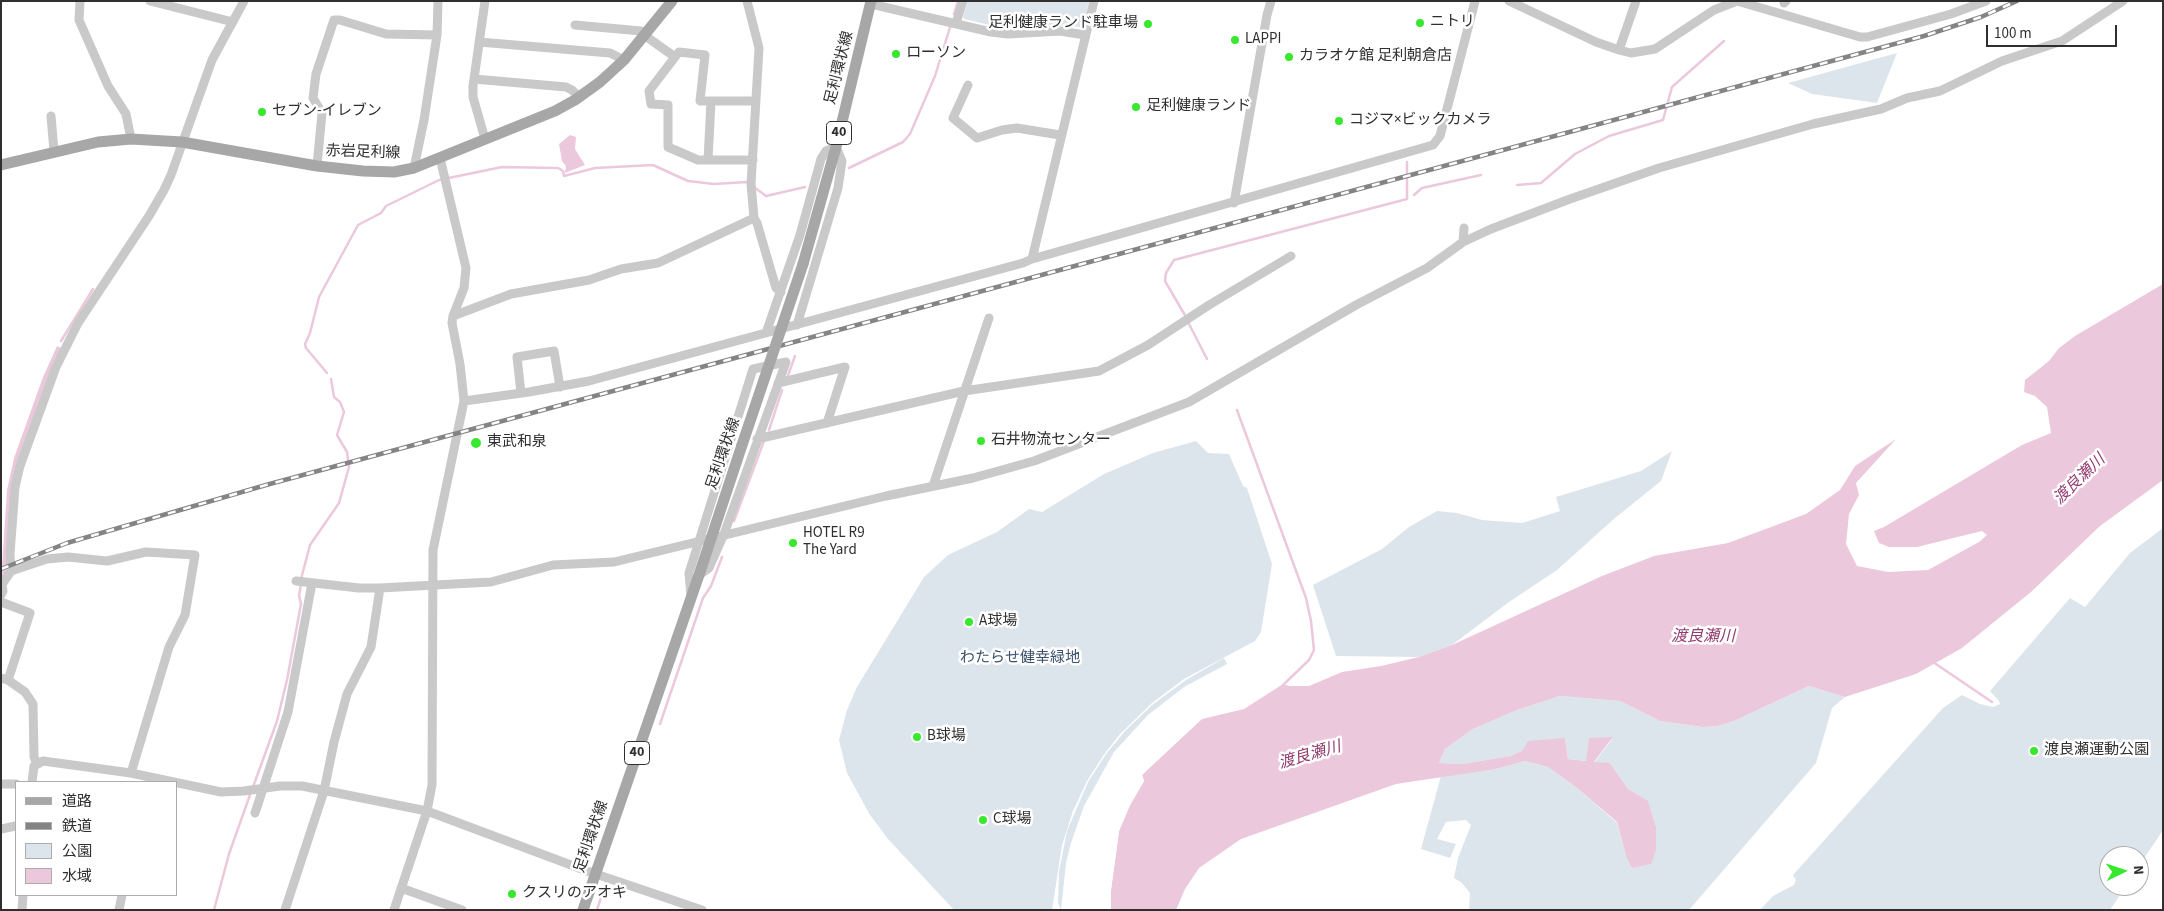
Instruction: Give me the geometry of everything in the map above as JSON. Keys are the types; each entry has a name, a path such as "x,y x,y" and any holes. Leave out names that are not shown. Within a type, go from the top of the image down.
{"main road":[{"name":"赤岩足利線","path":"1,165 98,142 131,139 182,142 317,166 394,172 414,168 555,111 579,97 600,82 624,60 672,1"},
{"name":"足利環状線","path":"583,910 712,537 803,264 836,147 871,2"}],"street":[{"path":"80,1 79,20 108,86 126,114 131,139"},
{"path":"150,1 233,22"},
{"path":"1,596 4,591 2,585 11,570 10,554 15,487 36,417 65,346 164,190 212,60 244,1"},
{"path":"414,168 424,120 437,35 438,1"},
{"path":"485,1 473,97 485,139"},
{"path":"747,1 759,48 751,184 754,218 758,223 776,288 781,292"},
{"path":"956,23 963,1"},
{"path":"1032,259 1060,135 1094,1"},
{"path":"1234,203 1271,1"},
{"path":"464,401 589,381 1024,263 1032,259 1433,145 1440,136 1475,1"},
{"path":"1509,1 1596,42 1631,53 1655,49 1714,10 1741,2 1860,37 1867,37 1951,14 1986,1"},
{"path":"1620,50 1636,1"},
{"path":"297,581 380,588 433,586 491,582 552,565 614,562 724,534 973,478 1034,461 1189,402 1356,305 1426,268 1463,242 1491,229 1659,168 1813,124 1889,106 1916,95 1935,93 2002,61 2062,41 2123,1"},
{"path":"871,2 980,30 1008,34 1060,31 1085,35"},
{"path":"317,166 322,113 313,98 316,74 334,20 386,34 437,35"},
{"path":"575,25 641,31 644,36 675,57"},
{"path":"479,42 610,53 624,60"},
{"path":"753,160 698,160 668,147 668,105 651,104 649,91 679,52 705,56 700,101 756,101"},
{"path":"474,79 566,87 579,97"},
{"path":"968,85 953,118 977,138 1002,130 1017,128 1060,135"},
{"path":"708,160 710,101"},
{"path":"51,116 54,151"},
{"path":"766,332 781,292 822,159 826,151 836,147 842,161 838,188 797,325"},
{"path":"394,910 427,811 432,785 433,586 436,535 464,401 453,316 464,288 466,268 440,158"},
{"path":"453,316 511,294 589,280 621,269 658,263 754,218"},
{"path":"1463,242 1464,228"},
{"path":"757,439 964,391 1098,370 1148,345 1208,305 1292,256"},
{"path":"933,486 989,318"},
{"path":"521,393 517,357 526,355 554,351 560,387"},
{"path":"691,596 689,574 698,541 753,369 786,362 724,534 709,568 699,575"},
{"path":"778,383 845,367 827,423"},
{"path":"11,570 47,559 68,557 107,560 146,552 195,555 185,615 169,647 131,773"},
{"path":"255,813 294,688 311,583"},
{"path":"285,910 324,792 334,742 347,694 371,647 380,588"},
{"path":"1,602 30,613 5,679 25,692 33,704 34,757 36,764"},
{"path":"32,781 33,769 36,764 43,761 131,773 149,779"},
{"path":"1,784 15,784"},
{"path":"178,784 221,792 291,785 427,811 587,871 702,910"},
{"path":"1,829 15,826"},
{"path":"401,888 462,910"},
{"path":"22,910 23,896"},
{"path":"120,910 122,896"}],"green space":[{"path":"968,1 1089,1 1083,27 1045,26 1020,28 994,26 964,19"},
{"path":"1897,53 1877,103 1812,94 1788,83"},
{"name":"わたらせ健幸緑地","path":"1196,441 1208,453 1229,454 1243,486 1247,488 1272,564 1261,632 1255,641 1184,679 1152,703 1120,734 1103,756 1087,781 1073,811 1062,845 1052,910 954,910 888,839 870,815 847,773 839,740 847,710 857,687 924,577 948,555 997,532 1029,509 1042,512 1104,474 1153,453"},
{"path":"1672,451 1661,481 1615,518 1557,570 1509,602 1452,645 1419,657 1336,656 1313,585 1382,549 1409,527 1437,511 1457,513 1482,520 1522,523 1560,511 1556,497 1641,471"},
{"name":"渡良瀬運動公園","path":"2163,528 2163,830 2149,851 2149,846 2099,846 2099,896 2119,896 2110,910 1760,910 1773,896 1794,885 1796,880 1793,875 1943,708 1962,695 1980,704 1993,707 2000,704 1990,691 2070,598 2085,607 2130,553"},
{"path":"1224,658 1227,664 1184,687 1148,715 1114,752 1084,806 1071,843 1066,863 1061,910 1058,903 1059,872 1067,831 1088,782 1106,754 1125,731 1152,705 1186,680"},
{"path":"1809,686 1845,697 1832,708 1816,763 1689,910 1469,910 1470,893 1462,883 1454,878 1458,858 1471,825 1466,820 1446,822 1437,839 1456,844 1450,858 1421,849 1441,776 1496,769 1525,761 1548,767 1577,788 1617,823 1626,856 1656,850 1656,827 1648,802 1628,789 1610,763 1594,763 1613,738 1587,761 1568,759 1565,738 1511,756 1462,764 1439,763 1445,749 1473,729 1517,710 1560,696 1620,701 1660,721 1703,727 1718,726 1734,721"}],"water":[{"path":"570,135 576,137 575,149 585,165 565,173 566,166 562,161 559,144"},
{"name":"渡良瀬川","path":"2163,284 2163,480 2100,526 2031,592 1962,648 1916,674 1845,697 1809,686 1734,721 1718,726 1703,727 1660,721 1620,701 1560,696 1517,710 1473,729 1445,749 1439,763 1462,764 1511,756 1522,751 1528,741 1565,738 1568,759 1586,761 1589,738 1613,737 1594,762 1610,763 1628,789 1648,801 1656,827 1656,850 1651,864 1632,868 1626,856 1617,822 1577,788 1548,767 1525,761 1496,769 1396,784 1241,839 1199,868 1185,889 1176,910 1111,910 1111,890 1119,831 1130,805 1144,781 1142,775 1202,719 1244,709 1283,684 1289,686 1309,686 1342,672 1381,666 1419,657 1452,645 1602,576 1654,556 1728,543 1806,514 1840,490 1855,466 1896,439 1856,483 1859,495 1849,514 1846,544 1857,566 1888,572 1928,570 1979,542 1987,535 1982,531 1917,547 1889,547 1879,543 1874,531 1884,527 2022,445 2051,433 2047,407 2035,396 2024,392 2025,380 2049,361 2059,348 2075,336"},
{"path":"57,346 61,348 21,459 9,564 1,582 7,490 14,458 43,377"}],"pier":[{"path":"1177,738 1142,775 1144,781 1130,805 1119,831 1111,890 1111,910 1108,910 1116,830 1127,804 1141,780 1140,774"}],"waterway":[{"path":"954,14 958,1"},
{"path":"849,168 903,142 910,134 935,76 951,24"},
{"path":"1517,185 1541,183 1575,154 1609,136 1663,120 1672,87 1724,41"},
{"path":"1186,317 1165,281 1166,273 1174,260 1407,199 1407,162"},
{"path":"327,373 306,348 305,344 310,333 319,297 358,225 381,213 386,206 439,180 502,167 558,168 563,171 564,176 595,168 653,165 688,181 714,184 749,183"},
{"path":"1414,195 1422,188 1481,175"},
{"path":"754,187 766,196 805,187"},
{"path":"61,341 93,289"},
{"path":"1188,322 1207,359"},
{"path":"787,378 795,356"},
{"path":"301,579 310,545 339,503 349,467 347,452 337,435 344,412 340,402 334,397 331,379"},
{"path":"769,430 782,390"},
{"path":"1237,410 1306,598 1311,621 1314,650 1309,660 1283,685"},
{"path":"734,521 764,441"},
{"path":"660,724 703,598 711,586 722,557"},
{"path":"253,787 277,721 287,680 301,604 299,595 301,585"},
{"path":"1933,662 1992,702"},
{"path":"214,910 229,854 251,792"},
{"path":"597,910 606,882"}],"railway":[{"path":"1,569 67,543 266,485 1924,36 1981,17 2017,1"}],"place":[{"name":"ニトリ","path":"1420,23"},
{"name":"足利健康ランド駐車場","path":"1148,24"},
{"name":"LAPPI","path":"1235,40"},
{"name":"ローソン","path":"896,54"},
{"name":"カラオケ館 足利朝倉店","path":"1289,57"},
{"name":"足利健康ランド","path":"1136,107"},
{"name":"セブン-イレブン","path":"262,112"},
{"name":"コジマ×ビックカメラ","path":"1339,121"},
{"name":"石井物流センター","path":"981,441"},
{"name":"東武和泉","path":"476,443"},
{"name":"HOTEL R9 The Yard","path":"793,543"},
{"name":"A球場","path":"969,622"},
{"name":"B球場","path":"917,737"},
{"name":"渡良瀬運動公園","path":"2034,751"},
{"name":"C球場","path":"983,820"},
{"name":"クスリのアオキ","path":"512,894"}]}
